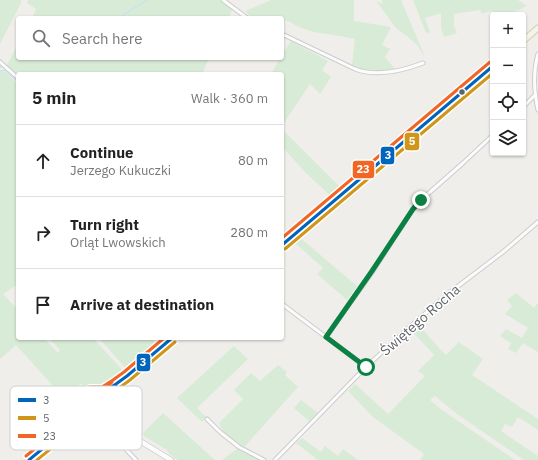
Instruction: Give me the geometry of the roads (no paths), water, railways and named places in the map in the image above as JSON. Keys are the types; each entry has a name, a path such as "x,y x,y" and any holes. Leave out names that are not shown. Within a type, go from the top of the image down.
{"main road":[{"path":"526,38 538,28"},
{"path":"284,243 490,69"},
{"path":"116,386 170,340"},
{"path":"112,386 127,376"},
{"path":"142,442 170,460"},
{"path":"29,460 41,450"}],"street":[{"path":"224,0 244,16"},
{"path":"284,35 355,69 367,73 384,73 404,69 422,63"},
{"path":"538,54 535,75 535,95 538,110"},
{"path":"0,62 16,76"},
{"path":"526,104 535,95"},
{"path":"326,337 413,209 490,138"},
{"name":"Świętego Rocha","path":"275,460 366,367 449,293 503,252 538,222"},
{"path":"284,306 366,367"},
{"path":"206,419 239,447 264,460"},
{"path":"127,450 136,460"},
{"path":"130,460 134,457"}],"waterway":[{"path":"122,16 147,0"},
{"path":"0,71 4,70 16,80"}]}
